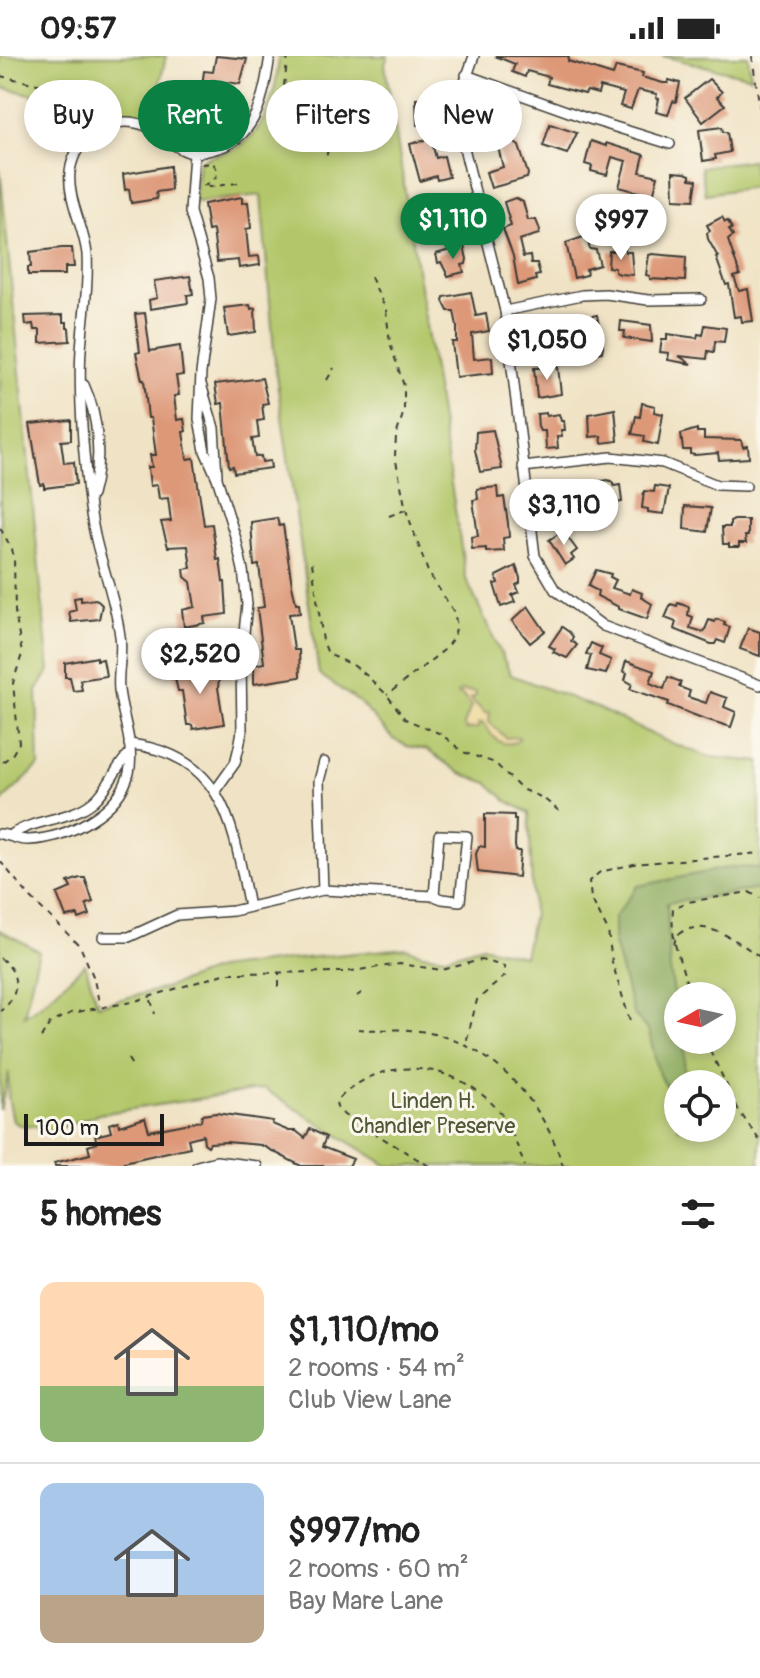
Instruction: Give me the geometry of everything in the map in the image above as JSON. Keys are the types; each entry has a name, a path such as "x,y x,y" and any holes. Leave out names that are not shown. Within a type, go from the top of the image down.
{"street":[{"path":"0,834 28,840 76,827 107,809 123,788 129,773 129,749 119,683 121,640 98,548 83,437 81,353 88,276 84,235 70,187 69,173 75,154 94,131 129,122 144,125 173,144 194,153 227,145 251,126 264,91 270,56"},
{"path":"474,56 459,99 457,120 505,311 535,556 555,590 603,626 760,685"},
{"path":"466,75 670,144"},
{"path":"194,153 190,212 209,278 211,299 201,384 214,428 217,478 236,539 247,604 241,661 242,731 235,763 215,791"},
{"path":"505,311 594,295 648,300 701,299"},
{"path":"523,467 611,457 663,463 717,485 746,486"},
{"path":"129,749 170,753 191,766 215,791 237,840 249,907"},
{"path":"11,835 23,828 68,815 94,800 129,749"},
{"path":"323,890 319,781 324,762"},
{"path":"103,937 129,937 177,915 215,913 323,890 434,896 460,901 467,836 439,835 434,896"},
{"path":"197,1166 216,1161 257,1166"}],"path":[{"path":"288,56 283,93 325,118 331,125 326,161"},
{"path":"752,56 760,109"},
{"path":"0,76 24,81"},
{"path":"193,164 214,164 218,173 204,188 243,182"},
{"path":"212,182 214,186"},
{"path":"371,277 386,310 392,351 404,386 404,411 396,436 395,456 406,510 428,572 456,619 453,638 434,659 387,695"},
{"path":"327,380 334,368"},
{"path":"389,516 406,510"},
{"path":"0,528 14,558 15,612 22,654 13,683 19,743 12,755 0,764"},
{"path":"312,563 326,650 331,657 358,669 387,695 405,719 441,734 466,753 495,763 521,789 543,798 559,811"},
{"path":"630,1021 622,999 608,931 588,892 591,878 600,872 634,864 760,853"},
{"path":"0,861 31,898 80,946 93,976 101,1007"},
{"path":"687,982 671,931 673,908 688,902 749,892 760,898"},
{"path":"674,946 676,936 682,931 696,927 712,929 760,957"},
{"path":"0,958 14,970 15,980 13,998 0,1011"},
{"path":"41,1038 50,1023 62,1016 150,997 227,973 345,972 400,964 442,970 481,960 504,966 505,976 477,1000 466,1043"},
{"path":"279,987 280,972"},
{"path":"357,996 364,991"},
{"path":"150,997 155,1014"},
{"path":"358,1029 420,1031 466,1043 512,1080 536,1106 555,1140 563,1166"},
{"path":"712,1054 739,1111 760,1141"},
{"path":"128,1059 133,1067"},
{"path":"429,1166 344,1115 336,1102 350,1086 371,1075 407,1069 432,1070 458,1077 500,1112 525,1166"}],"green space":[{"path":"0,56 166,56 161,80 138,80 138,119 122,115 122,80 24,80 24,93 0,87"},
{"path":"279,56 388,56 385,64 388,80 276,80"},
{"path":"662,56 748,56 751,77"},
{"name":"Linden H. Chandler Preserve","path":"266,113 266,152 398,152 398,147 466,579 511,675 710,757 760,762 760,1166 388,1166 264,1089 99,1114 51,1131 39,1132 38,1126 19,1125 13,1121 8,1097 9,1072 0,1110 0,930 39,951 24,1016 85,964 98,1005 165,988 217,969 305,958 406,948 446,957 482,946 524,956 533,915 529,813 507,801 488,783 460,773 427,750 393,739 359,702 319,674 276,375 261,195 196,202 195,198 199,162 226,152 250,152 250,138"},
{"path":"752,160 755,187 705,194 701,167"},
{"path":"0,168 49,671 37,691 39,766 0,803"},
{"path":"732,867 760,868 760,889 667,903 672,982 664,982 664,1054 685,1054 684,1070 664,1070 664,1082 659,1075 649,1032 633,1013 614,944 614,917 638,886"}],"sand":[{"path":"460,691 476,692 476,696 470,699 485,713 490,712 489,722 506,738 519,737 518,741 501,742 483,723 479,723 478,728 466,730 464,725 471,706 462,695 457,694"}],"building":[{"path":"216,56 247,59 241,80 203,80 204,71 213,72"},
{"path":"495,56 569,56 568,61 613,75 616,67 643,73 642,77 663,83 669,80 680,83 676,102 673,101 668,115 656,112 657,94 638,90 631,109 620,106 624,93 600,87 598,94 587,91 585,94 547,84 549,77 527,71 525,77 512,72 515,64"},
{"path":"709,79 722,92 717,97 725,105 703,122 685,98"},
{"path":"550,124 577,133 567,154 543,146"},
{"path":"722,127 723,132 727,132 730,152 703,161 699,130"},
{"path":"591,141 644,155 640,172 658,176 653,196 619,187 626,161 612,157 607,175 591,171 592,166 585,164"},
{"path":"414,143 414,152 434,152 436,158 444,156 449,177 437,180 436,176 420,181 410,144"},
{"path":"499,152 521,152 527,178 491,188 486,172 503,167"},
{"path":"170,166 171,190 156,192 157,199 131,203 123,174"},
{"path":"673,172 685,173 690,175 690,179 697,180 694,200 674,199"},
{"path":"242,197 242,203 248,202 251,228 246,229 249,257 259,256 260,265 239,268 238,260 217,262 213,230 208,231 204,204"},
{"path":"515,198 523,202 528,220 536,220 540,230 539,234 519,240 523,257 530,256 531,263 537,263 540,275 535,276 536,280 518,285 513,256 503,229 511,226 504,202"},
{"path":"450,199 458,210 453,214 460,225 432,239 421,222 426,219 424,216"},
{"path":"722,217 732,229 729,230 733,236 728,240 740,275 734,277 739,291 748,289 753,321 742,322 741,316 734,317 729,284 726,285 718,257 708,239 707,233 710,231 707,225"},
{"path":"586,236 590,249 596,250 600,265 586,269 587,275 574,278 566,243"},
{"path":"464,246 467,259 466,264 462,265 464,272 448,276 441,262 438,263 436,254"},
{"path":"72,248 74,267 65,267 65,275 28,275 30,252"},
{"path":"616,248 631,252 633,275 620,274 615,272 615,268 608,267 609,251 616,251"},
{"path":"649,255 686,257 685,281 650,279 646,275"},
{"path":"190,276 193,294 187,295 188,303 150,309 149,300 157,298 154,281"},
{"path":"471,292 476,316 486,314 489,331 472,334 474,359 492,357 493,373 456,377 452,342 457,342 457,326 454,311 448,311 443,301 444,297"},
{"path":"250,305 251,309 255,308 256,332 228,336 224,308"},
{"path":"145,313 150,351 180,346 183,375 176,376 179,395 174,396 177,420 184,419 187,459 194,458 204,525 212,524 217,560 220,559 225,582 227,614 204,617 205,623 184,627 182,610 195,607 191,582 185,577 184,569 191,568 188,546 168,547 161,522 171,521 168,498 159,499 157,485 150,486 150,455 156,455 144,380 136,353 140,352 135,314"},
{"path":"63,315 63,322 67,322 69,328 70,341 40,343 40,330 34,330 33,324 26,325 25,316"},
{"path":"597,315 603,346 602,352 595,353 594,347 587,349 585,343 575,345 571,326 582,324 581,318"},
{"path":"557,321 559,344 552,345 553,349 537,349 534,333 540,331 539,327 544,324"},
{"path":"621,321 651,325 652,342 624,338 625,331 620,331"},
{"path":"705,325 726,328 724,342 715,341 714,352 708,351 707,359 679,356 691,364 668,360 669,353 660,352 662,339 667,339 667,334 697,338 698,334 703,335"},
{"path":"558,367 561,394 537,398 534,368"},
{"path":"262,378 268,403 262,404 264,420 257,421 259,438 252,439 255,457 261,456 262,462 270,461 271,468 234,473 233,466 229,467 223,403 218,404 215,384"},
{"path":"642,403 655,406 654,412 663,414 658,445 644,442 645,436 632,434"},
{"path":"615,409 618,441 602,443 601,436 590,437 589,414"},
{"path":"546,413 546,416 559,414 561,421 564,421 565,430 561,430 562,436 557,437 558,448 546,449 545,431 540,431 538,427 537,414"},
{"path":"71,420 71,440 61,441 64,463 74,462 76,484 44,488 44,484 40,485 30,424"},
{"path":"697,429 697,432 704,432 704,439 741,440 743,447 748,446 749,458 719,460 718,453 690,454 690,450 683,450 681,434"},
{"path":"493,430 502,469 480,472 475,450 476,432"},
{"path":"608,480 614,486 620,485 622,502 616,503 616,506 599,504 595,482"},
{"path":"569,483 566,509 546,508 545,493 557,492 556,484"},
{"path":"655,486 669,488 664,514 642,508 644,491 654,492"},
{"path":"497,487 498,498 504,497 508,523 509,537 503,538 504,551 472,549 471,537 478,536 473,500 478,499 477,489"},
{"path":"685,506 711,508 707,532 684,529"},
{"path":"277,518 279,526 283,525 292,585 296,603 299,603 300,613 289,614 294,650 299,650 300,677 254,684 254,665 264,663 257,608 264,607 259,565 254,566 251,522"},
{"path":"748,520 748,536 745,536 746,543 729,547 729,544 723,544 722,527 730,527 730,522"},
{"path":"563,531 577,550 571,555 574,559 565,565 549,540"},
{"path":"516,566 520,578 520,583 516,585 519,592 512,595 515,602 501,607 494,584 498,583 496,576"},
{"path":"596,570 611,574 610,577 616,580 612,588 630,594 632,589 642,593 641,597 652,604 647,619 619,609 597,596 598,591 588,586"},
{"path":"81,597 81,601 96,599 102,605 99,619 71,622 69,612 76,610 74,598"},
{"path":"678,603 689,607 688,615 693,617 690,628 704,632 709,620 725,622 724,625 730,627 725,643 717,640 711,644 674,629 676,622 665,618 671,604 677,606"},
{"path":"528,606 545,631 530,643 512,621"},
{"path":"562,627 577,645 567,658 553,652 555,649 549,646"},
{"path":"748,628 760,632 760,656 740,649"},
{"path":"591,643 602,648 599,655 611,660 606,674 587,670 591,655 586,654"},
{"path":"97,657 97,660 103,659 106,676 80,680 82,690 73,691 70,677 65,677 65,663"},
{"path":"626,661 654,671 650,683 664,689 668,677 681,682 679,687 690,691 688,697 706,703 710,692 727,698 724,707 736,712 731,727 630,689 632,684 625,680 627,673 623,671"},
{"path":"208,663 209,672 220,671 218,688 224,724 193,729 192,725 187,725 182,691 178,691 173,670"},
{"path":"485,814 514,815 515,846 516,851 520,851 518,877 478,872 476,854 479,846 485,847"},
{"path":"85,878 93,902 86,904 90,915 79,919 78,915 66,917 57,894 71,888 68,882"},
{"path":"216,1113 273,1121 272,1124 296,1131 305,1138 310,1129 326,1137 322,1147 353,1159 349,1166 301,1166 261,1145 226,1142 210,1143 208,1146 204,1143 203,1135 188,1139 190,1147 124,1162 119,1166 55,1166 54,1163 90,1154 88,1146 97,1143 95,1136 111,1132 109,1124 118,1121 119,1126 145,1118 149,1131 201,1121 202,1115"}]}
